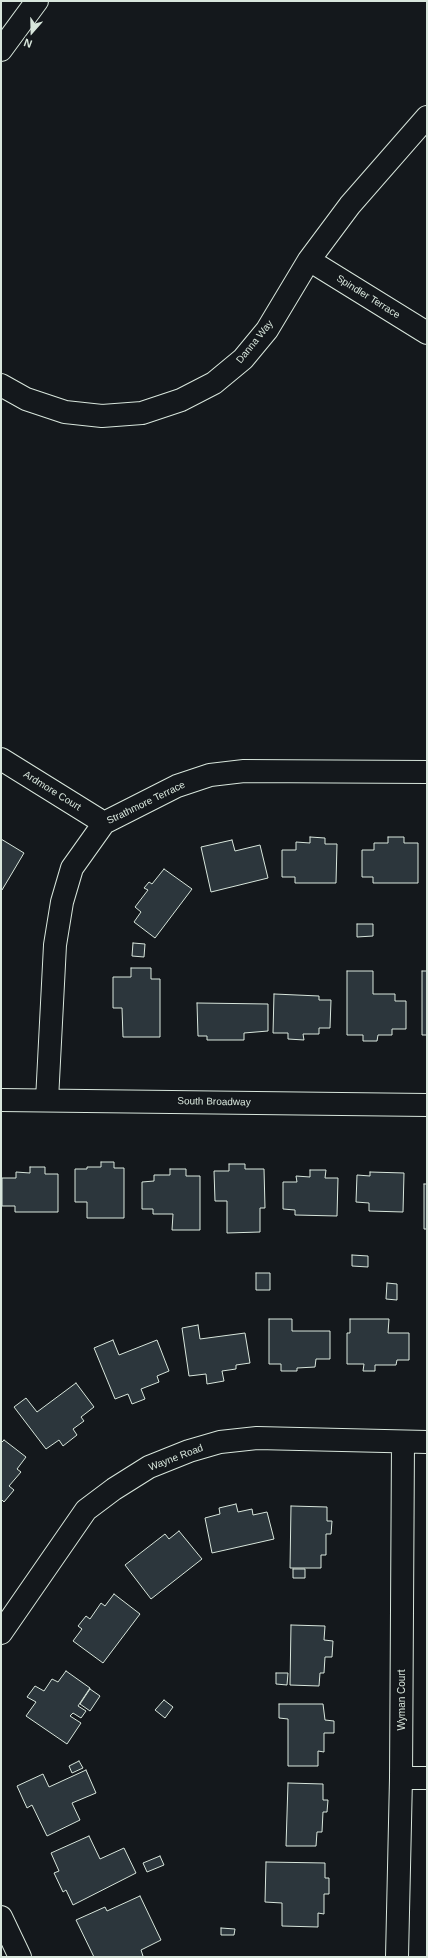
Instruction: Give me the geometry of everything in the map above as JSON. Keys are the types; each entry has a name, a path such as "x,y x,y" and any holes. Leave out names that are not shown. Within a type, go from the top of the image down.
{"street":[{"path":"1,50 37,1"},
{"name":"Danna Way","path":"1,385 26,399 65,412 102,416 142,412 181,400 214,383 243,359 267,330 309,260 350,205 427,117"},
{"name":"Spindler Terrace","path":"309,260 427,333"},
{"name":"Ardmore Court","path":"1,759 104,823"},
{"name":"Strathmore Terrace","path":"47,1100 55,945 62,902 72,868 104,823 177,786 210,775 244,771 427,772"},
{"name":"South Broadway","path":"1,1100 427,1105"},
{"name":"Wayne Road","path":"1,1633 86,1510 114,1489 149,1467 189,1451 220,1442 257,1438 427,1442"},
{"name":"Wyman Court","path":"397,1957 401,1778 403,1442"},
{"path":"401,1778 427,1778"},
{"path":"2,1924 20,1957"}],"building":[{"path":"310,837 325,838 325,844 337,844 336,883 295,883 295,877 282,877 282,850 296,850 296,842 310,843"},
{"path":"388,837 404,837 404,843 418,843 418,883 373,883 373,877 362,877 362,850 374,850 374,843 388,843"},
{"path":"1,839 24,853 2,890 1,889"},
{"path":"232,840 235,851 260,845 268,878 211,892 201,847"},
{"path":"164,869 192,889 155,938 134,922 141,912 135,907 148,890 144,888 149,882 152,884"},
{"path":"357,924 373,924 373,936 357,937"},
{"path":"133,943 145,944 144,957 132,956"},
{"path":"131,968 151,968 151,979 160,979 160,1037 123,1037 122,1008 113,1008 113,977 131,977"},
{"path":"347,971 373,971 373,994 395,994 395,1001 406,1001 406,1029 392,1029 392,1035 378,1035 377,1041 363,1041 363,1035 347,1035"},
{"path":"422,971 427,971 427,1035 422,1035"},
{"path":"274,994 319,996 319,1000 331,1000 330,1028 319,1028 319,1034 303,1034 304,1040 288,1039 288,1033 273,1033"},
{"path":"197,1003 268,1004 268,1031 244,1033 244,1040 207,1040 207,1036 198,1036"},
{"path":"101,1162 114,1162 114,1168 124,1168 124,1218 87,1218 87,1202 75,1202 75,1169 101,1167"},
{"path":"229,1164 245,1164 245,1169 264,1169 265,1208 260,1208 260,1232 227,1233 227,1201 215,1201 214,1171 229,1171"},
{"path":"30,1167 45,1167 45,1174 58,1174 58,1212 15,1212 15,1206 2,1206 2,1178 16,1178 16,1172 30,1173"},
{"path":"170,1169 186,1169 186,1176 200,1176 200,1230 172,1230 173,1214 153,1214 153,1209 142,1209 142,1182 154,1181 154,1175 170,1175"},
{"path":"310,1170 326,1170 325,1178 338,1178 337,1216 295,1215 295,1210 283,1209 283,1182 297,1182 296,1176 310,1177"},
{"path":"370,1172 404,1173 403,1212 369,1211 369,1203 356,1202 357,1175 370,1176"},
{"path":"424,1184 427,1184 427,1229 424,1229"},
{"path":"352,1255 368,1256 368,1267 352,1266"},
{"path":"256,1273 270,1273 270,1290 256,1290"},
{"path":"387,1283 397,1284 397,1300 386,1299"},
{"path":"269,1319 292,1319 292,1331 330,1331 330,1359 316,1359 315,1367 297,1368 297,1371 281,1371 281,1364 269,1364"},
{"path":"350,1319 389,1319 388,1333 409,1333 409,1360 397,1360 396,1365 375,1365 375,1371 363,1371 364,1364 347,1364 347,1333 350,1333"},
{"path":"198,1325 200,1339 245,1333 250,1363 236,1365 236,1369 222,1371 224,1381 207,1384 206,1374 189,1376 182,1328"},
{"path":"113,1340 119,1355 157,1340 169,1371 157,1376 159,1382 141,1389 145,1399 132,1404 128,1394 115,1399 94,1348"},
{"path":"76,1383 94,1407 81,1417 84,1421 73,1429 77,1435 63,1446 59,1440 46,1449 14,1407 26,1398 37,1412"},
{"path":"4,1440 26,1457 17,1469 21,1472 9,1486 14,1490 4,1502 1,1499 1,1443"},
{"path":"236,1504 238,1512 252,1509 253,1515 267,1512 274,1539 212,1553 205,1518 220,1514 219,1508"},
{"path":"291,1506 327,1507 327,1521 332,1521 331,1534 326,1534 326,1555 321,1555 321,1568 290,1568"},
{"path":"179,1531 202,1559 151,1599 125,1565 165,1534 169,1539"},
{"path":"293,1569 305,1569 305,1578 293,1578"},
{"path":"114,1594 140,1614 103,1663 73,1641 82,1629 78,1626 86,1616 90,1619 101,1603 105,1606"},
{"path":"291,1625 325,1626 324,1640 333,1641 332,1657 325,1657 324,1673 320,1673 319,1686 290,1685"},
{"path":"66,1671 90,1688 78,1706 86,1711 81,1718 73,1713 70,1716 81,1723 67,1744 26,1716 36,1702 27,1697 35,1686 44,1691 52,1679 58,1682"},
{"path":"276,1673 288,1673 287,1685 276,1684"},
{"path":"90,1689 100,1696 90,1711 80,1704"},
{"path":"164,1700 173,1707 165,1718 155,1710"},
{"path":"279,1704 323,1704 325,1720 334,1721 334,1733 324,1733 324,1752 318,1751 318,1766 288,1766 288,1719 279,1718"},
{"path":"79,1761 83,1768 72,1773 69,1766"},
{"path":"86,1770 96,1793 72,1803 80,1820 47,1836 32,1805 27,1808 17,1786 43,1774 49,1787"},
{"path":"288,1783 323,1784 323,1800 328,1800 327,1812 323,1812 322,1832 317,1832 316,1846 286,1846"},
{"path":"89,1836 100,1859 124,1848 136,1873 73,1905 66,1890 63,1892 54,1873 59,1871 51,1853"},
{"path":"160,1856 164,1865 147,1872 143,1863"},
{"path":"266,1862 325,1863 325,1878 329,1878 329,1894 324,1894 324,1914 318,1913 318,1927 282,1926 282,1903 265,1902"},
{"path":"140,1896 161,1940 141,1950 143,1956 140,1957 94,1957 76,1920 105,1907 107,1911"},
{"path":"221,1928 235,1929 234,1935 221,1935"}]}
